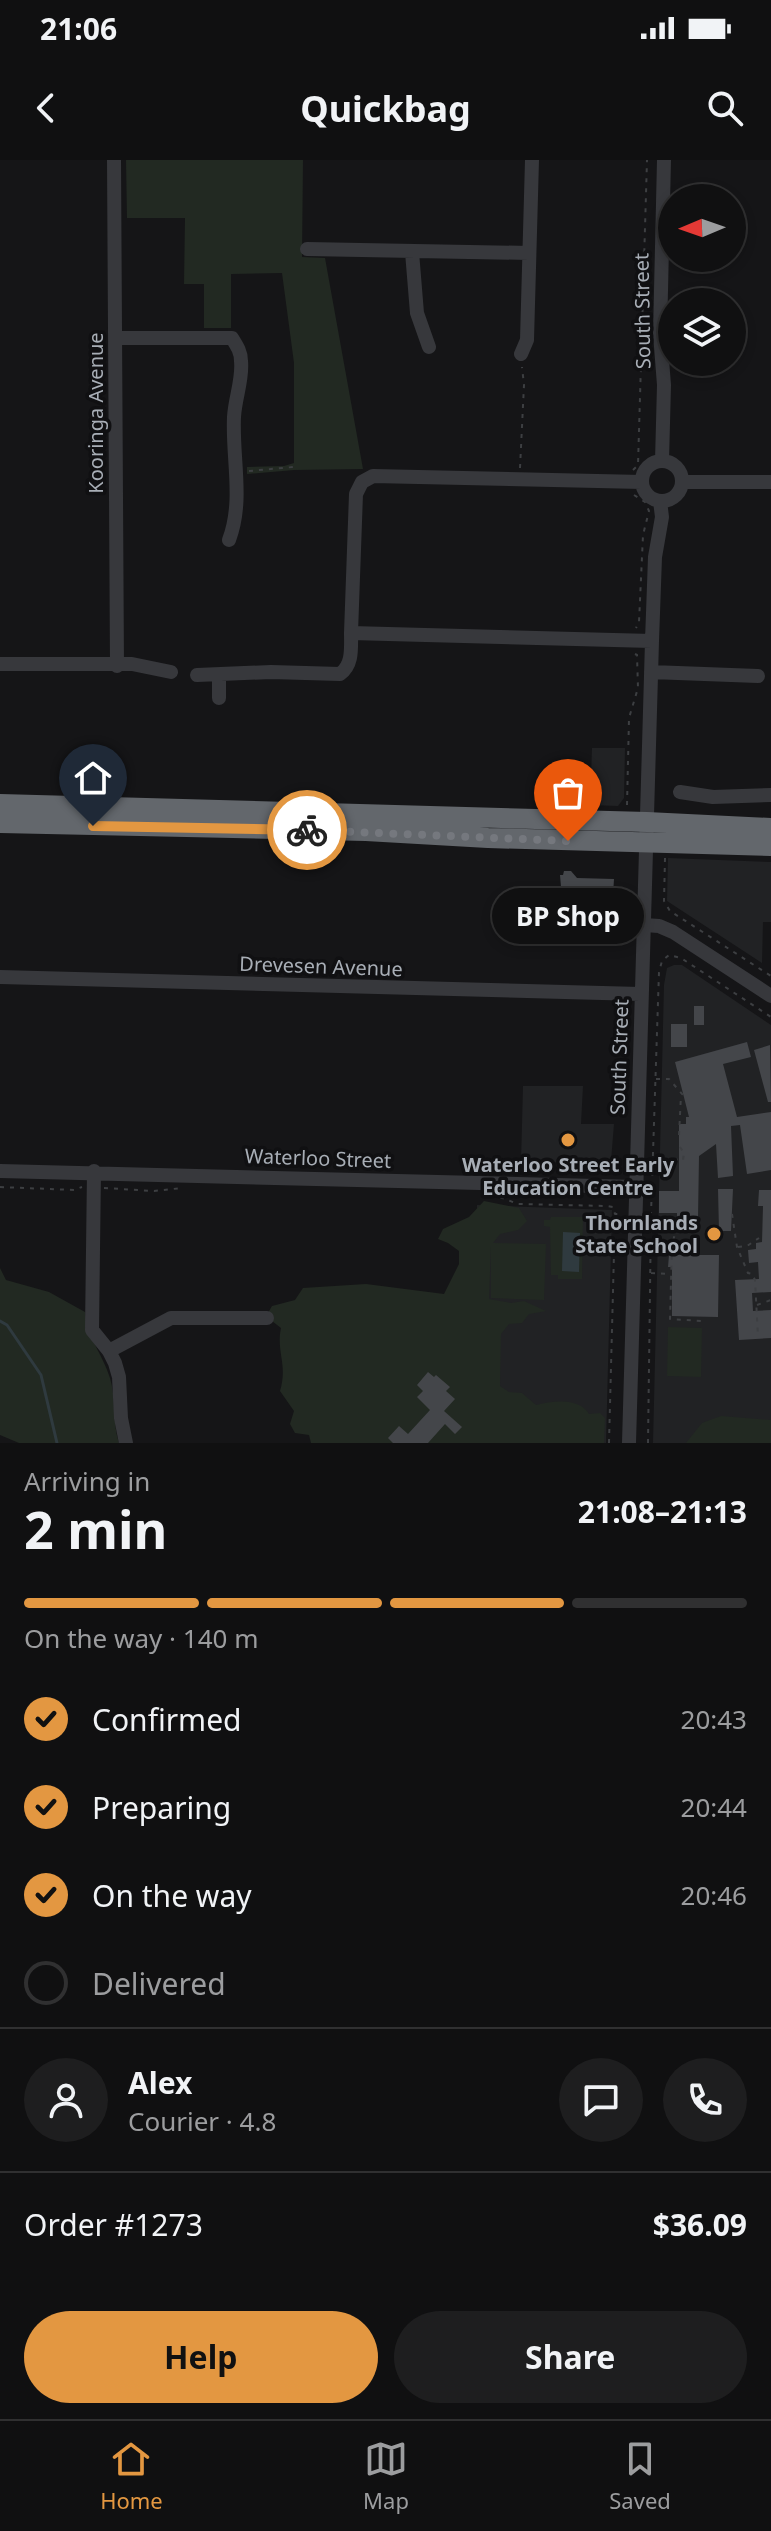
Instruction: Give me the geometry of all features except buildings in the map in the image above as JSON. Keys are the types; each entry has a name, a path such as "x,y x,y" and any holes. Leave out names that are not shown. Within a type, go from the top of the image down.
{"highway":[{"path":"0,804 771,828"},
{"path":"0,823 366,831 771,846"}],"street":[{"name":"Kooringa Avenue","path":"114,160 117,666"},
{"path":"521,354 527,340 532,160"},
{"name":"South Street","path":"662,461 664,385 660,334 664,160"},
{"path":"307,249 529,253"},
{"path":"412,252 417,313 429,347"},
{"path":"115,338 232,338 241,356 234,415 236,521 229,540"},
{"path":"662,461 677,467 682,482 681,489 672,499 660,501 648,495 642,482 648,467 662,461"},
{"path":"197,675 271,672 340,674 346,670 351,657 356,494 362,482 373,476 642,482"},
{"path":"682,482 771,482"},
{"name":"South Street","path":"629,1443 640,994 655,557 662,514 660,501"},
{"path":"351,633 652,641"},
{"path":"0,664 132,664 171,672"},
{"path":"651,672 758,676"},
{"path":"219,676 219,698"},
{"path":"680,792 713,797 771,795"},
{"path":"644,925 659,926 673,932 771,996"},
{"name":"Drevesen Avenue","path":"0,977 640,994"},
{"name":"Waterloo Street","path":"0,1171 94,1179 635,1187"},
{"path":"94,1179 92,1330 109,1351 119,1377 126,1443"},
{"path":"109,1351 171,1318 267,1318"}],"path":[{"path":"520,479 524,385 521,354"},
{"path":"236,471 293,467"},
{"path":"665,856 664,901 670,911 771,976"},
{"path":"648,1443 651,1214 659,972 662,961 669,955 681,958 771,1017"},
{"path":"655,1079 669,1079 682,1095 679,1135"},
{"path":"653,1159 682,1160 684,1153 680,1147"},
{"path":"0,1187 74,1190 94,1179 154,1191 181,1188"},
{"path":"497,1195 518,1204 613,1207 609,1443"},
{"path":"615,1214 651,1214"},
{"path":"732,1214 737,1247 748,1273 755,1280 758,1337"},
{"path":"680,1217 672,1244 670,1319 702,1321"},
{"path":"737,1247 747,1246 759,1238"},
{"path":"650,1273 671,1274"},
{"path":"756,1306 771,1300"}],"shaded area":[{"path":"126,160 303,160 302,257 325,258 363,469 247,474 247,467 294,463 294,363 282,273 231,274 231,328 204,328 204,284 184,284 185,218 127,218"},
{"path":"592,748 625,748 624,798 618,806 590,805"},
{"path":"668,858 771,862 771,922 763,922 762,963 667,901"},
{"name":"Thornlands State School","path":"682,965 771,1025 771,1443 653,1443 664,985 667,968"},
{"name":"Waterloo Street Early Education Centre","path":"523,1086 583,1086 581,1124 614,1124 611,1161 521,1162"},
{"path":"484,1201 519,1208 527,1221 518,1230 500,1234 493,1243 546,1244 544,1300 491,1298 491,1245 489,1299 511,1303 524,1301 546,1311 529,1314 522,1323 509,1324 501,1334 500,1386 509,1392 522,1393 536,1405 565,1402 579,1405 589,1414 600,1413 605,1418 604,1443 311,1443 309,1435 295,1433 290,1424 294,1411 280,1391 283,1373 281,1328 268,1313 272,1306 295,1300 303,1288 366,1284 444,1294 459,1264 459,1251 438,1239 443,1229 469,1217"},
{"name":"Thornlands State School","path":"477,1205 612,1210 606,1443 472,1443"},
{"path":"551,1217 583,1217 582,1279 558,1279 558,1275 551,1275 550,1227 544,1226 544,1220"},
{"path":"563,1232 580,1233 579,1272 562,1271"},
{"path":"0,1268 6,1280 49,1292 85,1312 89,1330 110,1378 119,1443 19,1443 0,1435"},
{"path":"668,1327 702,1328 701,1377 667,1376"},
{"path":"721,1416 771,1420 771,1443 686,1443 702,1423"}],"waterway":[{"path":"0,1321 7,1325 41,1375 57,1443"}],"way so far":[{"path":"307,830 568,841"}],"place":[{"name":"BP Shop","path":"568,841"},
{"name":"Waterloo Street Early Education Centre","path":"568,1140"},
{"name":"Thornlands State School","path":"714,1234"}],"route":[{"path":"93,826 307,830"}]}
